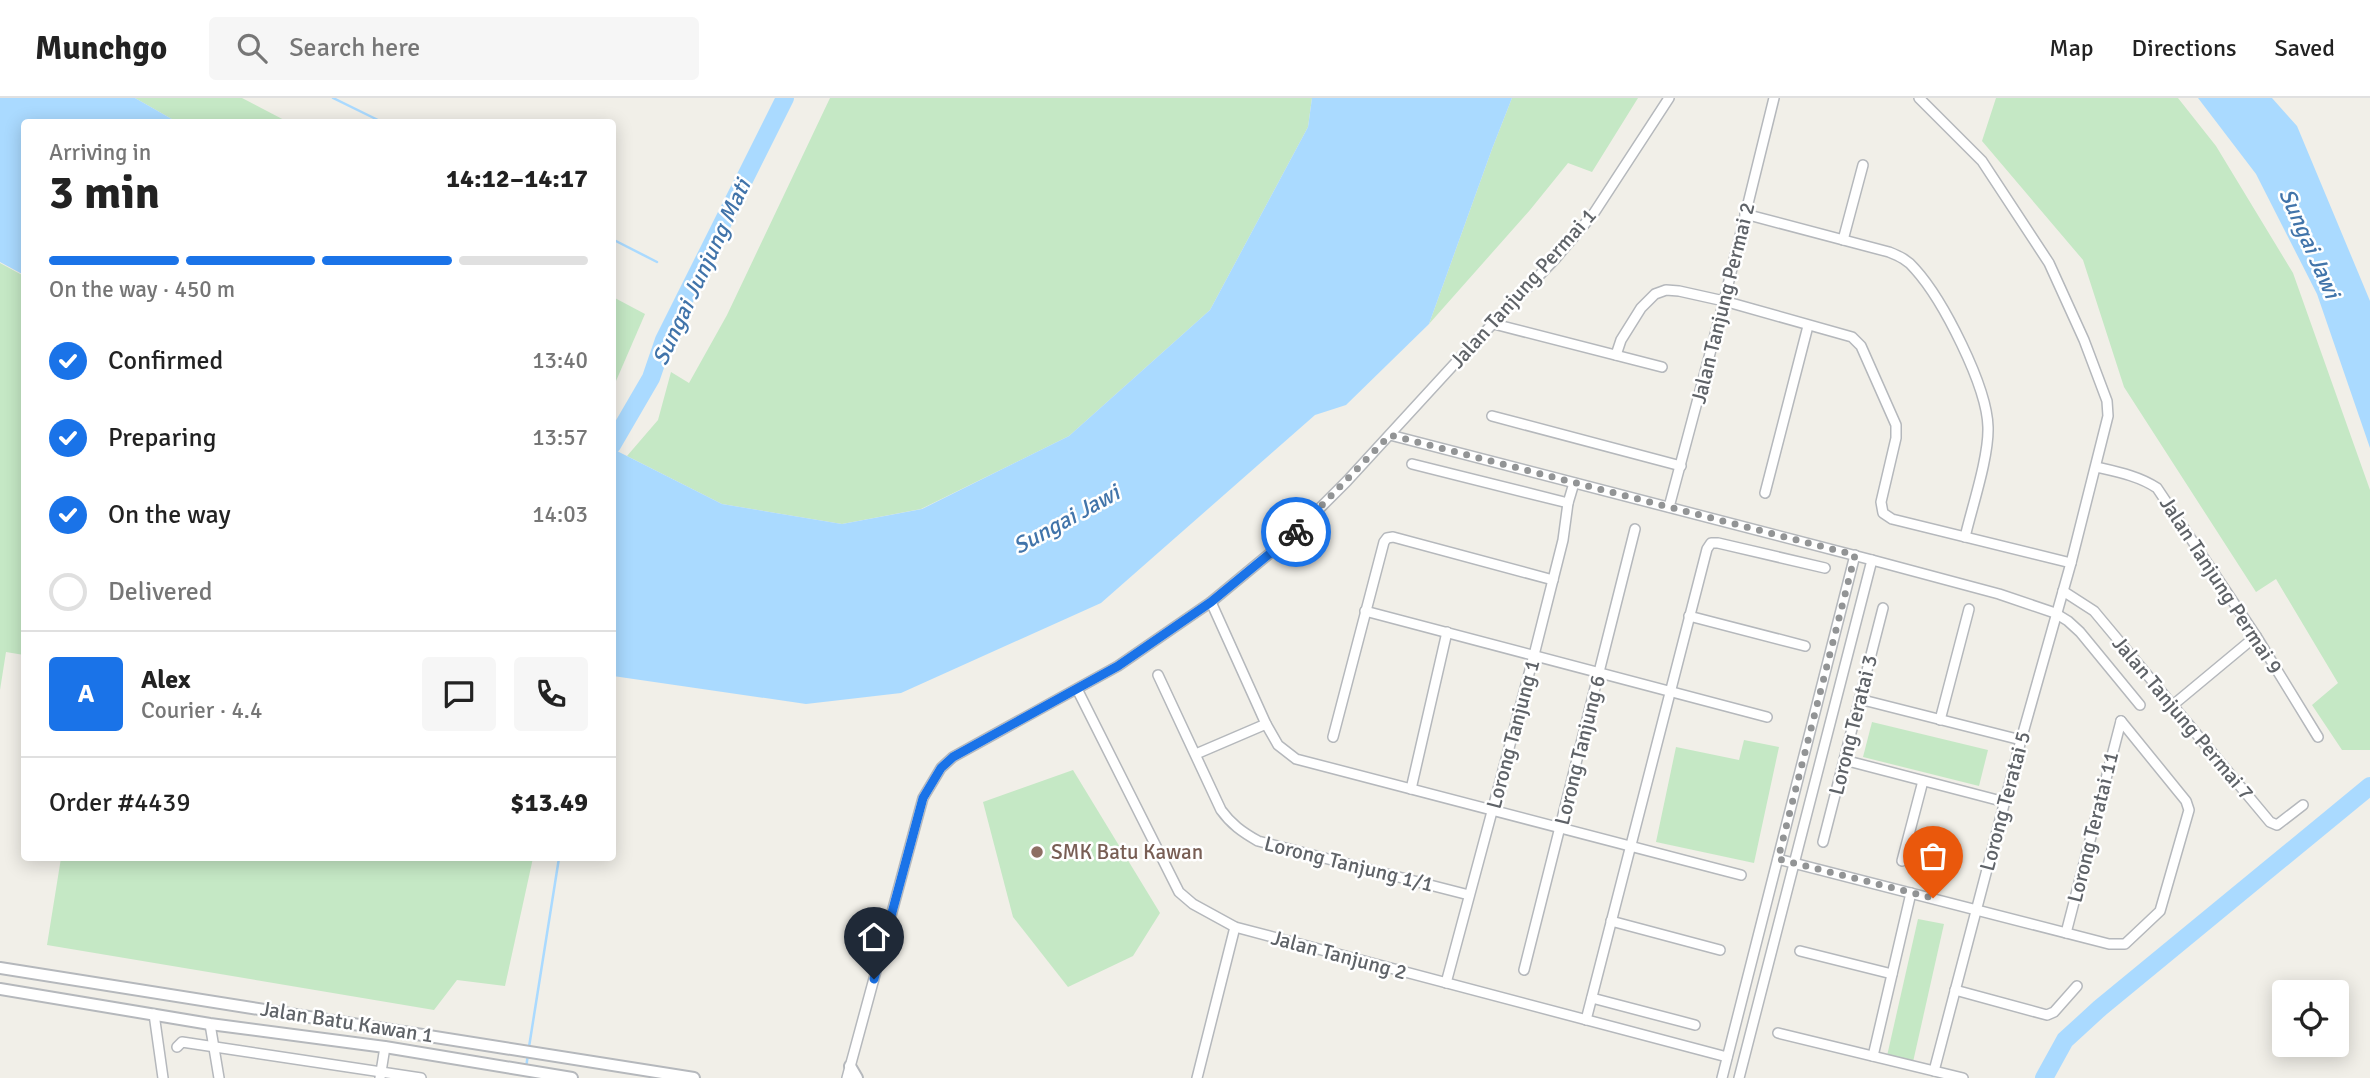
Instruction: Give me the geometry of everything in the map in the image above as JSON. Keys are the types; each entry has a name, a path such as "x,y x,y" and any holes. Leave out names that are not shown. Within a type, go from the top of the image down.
{"street":[{"name":"Jalan Tanjung Permai 1","path":"849,1075 923,798 941,768 953,757 1118,666 1211,602 1297,531 1555,259 1594,213 1669,98"},
{"name":"Jalan Tanjung Permai 2","path":"1669,507 1774,98"},
{"name":"Lorong Teratai 5","path":"1919,98 1982,162 2049,263 2084,340 2107,401 2106,423 2096,467 1934,1071"},
{"path":"1843,240 1863,165"},
{"path":"1745,214 1902,257 1928,286 1958,336 1982,394 1987,415 1988,437 1965,537"},
{"path":"1616,355 1630,323 1655,294 1666,290 1724,301 1852,337 1861,346 1894,416 1897,432 1881,502 1883,513 1892,519 2071,563"},
{"path":"1494,324 1662,367"},
{"path":"1765,494 1808,326"},
{"path":"1493,416 1681,466"},
{"path":"1390,435 1855,555 1999,594 2055,613 2080,632 2140,705"},
{"path":"1412,464 1568,503"},
{"name":"Jalan Tanjung Permai 9","path":"2096,467 2131,475 2157,488 2256,636 2318,737"},
{"name":"Lorong Tanjung 1","path":"1447,983 1534,655 1563,540 1568,503 1574,483"},
{"name":"Lorong Tanjung 6","path":"1524,970 1636,529"},
{"path":"1333,737 1365,611 1387,538 1392,537 1553,580"},
{"path":"1586,1020 1707,549 1711,543 1718,543 1825,568"},
{"path":"1722,1078 1855,555"},
{"path":"1739,1078 1872,560"},
{"name":"Jalan Tanjung Permai 7","path":"2063,591 2094,611 2272,824 2280,823 2303,804"},
{"path":"1211,602 1266,724 1278,745 1296,759 1741,875"},
{"name":"Lorong Teratai 3","path":"1823,842 1883,608"},
{"path":"1940,720 1969,609"},
{"path":"1365,611 1767,717"},
{"path":"1689,616 1805,646"},
{"path":"1411,789 1447,632"},
{"path":"2173,705 2256,636"},
{"name":"Lorong Tanjung 1/1","path":"1158,675 1220,810 1230,823 1258,841 1469,895"},
{"name":"Jalan Tanjung 2","path":"1077,689 1179,892 1193,904 1235,928 1727,1057"},
{"path":"1859,699 2021,740"},
{"name":"Lorong Teratai 11","path":"2121,722 2186,801 2189,814 2160,911 2125,944 2109,944 2066,933 2121,722"},
{"path":"1196,754 1266,724"},
{"path":"1844,760 2005,802"},
{"path":"1902,861 1923,781"},
{"path":"1778,859 2066,933"},
{"path":"1872,1056 1911,893"},
{"path":"1611,921 1720,950"},
{"path":"1197,1078 1235,928"},
{"path":"1800,951 1892,974"},
{"name":"Jalan Batu Kawan 1","path":"0,968 695,1078"},
{"path":"1955,990 2047,1015 2054,1012 2077,986"},
{"name":"Jalan Batu Kawan 1","path":"0,989 210,1024 385,1047 572,1078"},
{"path":"1591,998 1695,1025"},
{"path":"154,1014 163,1078"},
{"path":"210,1024 219,1078"},
{"path":"1778,1034 1963,1078"},
{"path":"177,1047 182,1042 214,1046 381,1074 421,1078"},
{"path":"381,1074 385,1047"}],"green space":[{"path":"135,98 242,98 282,119 172,119"},
{"path":"830,98 1312,98 1308,127 1210,310 1069,436 921,509 842,524 722,504 627,456 658,420 671,372 689,383 727,315"},
{"path":"1512,98 1638,98 1592,172 1568,163 1429,324 1492,149"},
{"path":"1996,98 2178,98 2216,146 2293,273 2370,490 2370,750 2342,750 2312,705 2338,683 2276,579 2256,592 2124,387 2083,260 1982,141"},
{"path":"0,263 21,274 21,654 6,652 0,690"},
{"path":"616,299 645,314 616,381"},
{"path":"1872,722 1988,750 1979,786 1863,757"},
{"path":"1744,740 1779,747 1754,863 1656,842 1676,747 1739,760"},
{"path":"1073,770 1160,913 1133,956 1068,987 1013,917 983,802"},
{"path":"61,861 532,861 505,986 457,980 434,1010 47,945"},
{"path":"1918,919 1944,924 1913,1062 1887,1056"}],"water":[{"path":"0,98 135,98 172,119 21,119 21,273 0,262"},
{"name":"Sungai Jawi","path":"1312,98 1512,98 1429,324 1346,405 1315,415 1101,603 901,693 806,704 616,676 616,451 722,504 842,524 922,509 1069,436 1210,310 1308,127"},
{"name":"Sungai Jawi","path":"2198,98 2272,98 2297,126 2370,301 2370,448 2317,294 2256,174"}],"waterway":[{"path":"333,98 376,119"},
{"name":"Sungai Junjung Mati","path":"616,438 651,378 664,340 785,98"},
{"path":"616,241 657,262"},
{"path":"2044,1078 2065,1040 2100,1008 2370,786"},
{"path":"529,1047 559,861"},
{"path":"526,1068 528,1054"}],"way so far":[{"path":"1296,532 1390,435 1855,555 1778,859 1933,898"}],"place":[{"name":"SMK Batu Kawan","path":"1037,852"}],"route":[{"path":"874,979 923,798 941,768 953,757 1118,666 1211,602 1296,532"}]}
